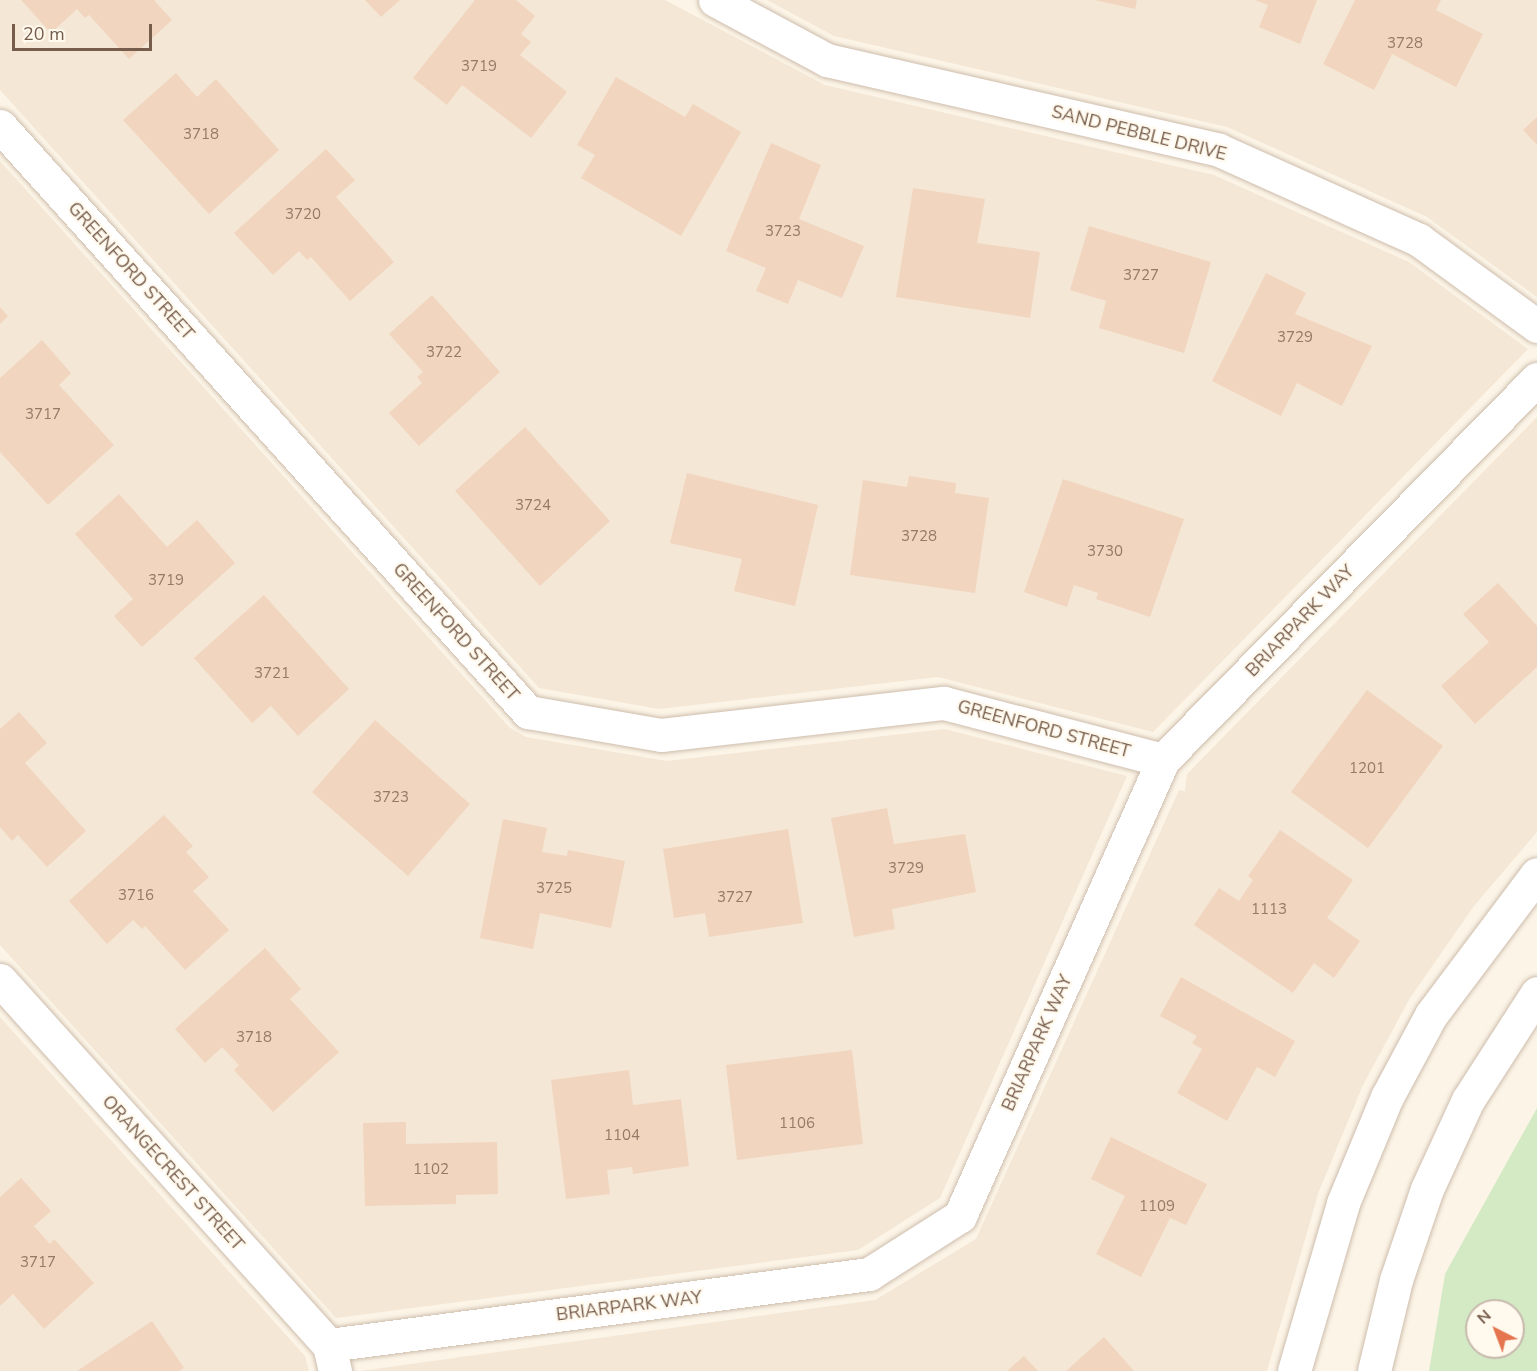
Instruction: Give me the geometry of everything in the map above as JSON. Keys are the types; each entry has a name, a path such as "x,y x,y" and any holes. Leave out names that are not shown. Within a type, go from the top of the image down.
{"street":[{"name":"SAND PEBBLE DRIVE","path":"715,0 827,60 1219,150 1419,240 1537,326"},
{"name":"GREENFORD STREET","path":"0,126 528,712 661,735 944,703 1163,760"},
{"name":"BRIARPARK WAY","path":"332,1358 869,1275 960,1216 1163,760 1537,379"},
{"path":"1294,1371 1342,1203 1387,1097 1431,1015 1537,874"},
{"name":"ORANGECREST STREET","path":"0,980 332,1358"},
{"path":"1374,1371 1396,1280 1427,1189 1468,1100 1537,993"}],"shaded area":[{"path":"0,0 665,0 825,85 1214,175 1409,262 1528,349 1153,732 938,677 659,709 539,688 0,90"},
{"path":"767,0 1537,0 1537,297 1427,217 1227,127 834,36"},
{"path":"0,161 510,728 526,737 667,761 945,729 1127,776 940,1198 858,1250 336,1318 0,945"},
{"path":"1537,417 1537,832 1474,906 1410,998 1363,1085 1319,1191 1267,1371 360,1371 875,1300 976,1239 1179,790 1185,791 1187,774"},
{"path":"0,1017 305,1356 309,1371 0,1371"}],"green space":[{"path":"1537,1108 1537,1371 1429,1371 1445,1274"}],"building":[{"path":"21,0 154,0 172,20 129,59 89,15 85,18 77,9 51,33"},
{"path":"365,0 400,0 381,17"},
{"path":"475,0 516,0 535,16 521,34 531,42 520,55 567,92 531,138 462,85 447,105 413,78"},
{"path":"1095,0 1137,0 1135,9"},
{"path":"1255,0 1317,0 1300,44 1259,27 1268,5"},
{"path":"1355,0 1441,0 1436,10 1483,34 1456,87 1392,54 1374,90 1323,64"},
{"path":"176,73 197,97 216,79 279,150 209,214 123,120"},
{"path":"616,77 685,117 693,104 741,132 681,236 581,178 595,155 577,145"},
{"path":"1537,117 1537,145 1523,130"},
{"path":"771,143 821,165 799,219 864,246 842,298 798,280 788,304 756,291 766,268 726,251"},
{"path":"326,149 355,180 336,197 394,262 350,301 311,257 307,260 299,251 273,275 234,233"},
{"path":"913,188 985,199 977,243 1040,252 1030,318 896,297"},
{"path":"1089,226 1211,262 1184,353 1099,328 1106,301 1070,290"},
{"path":"1266,273 1306,293 1295,314 1372,346 1342,406 1297,383 1281,416 1212,381"},
{"path":"432,295 500,372 419,446 389,413 422,383 417,377 423,372 389,334"},
{"path":"0,307 8,316 0,324"},
{"path":"42,340 71,373 59,385 114,445 48,505 0,452 0,378"},
{"path":"525,427 610,521 540,586 455,491"},
{"path":"687,473 818,505 795,606 734,591 742,559 670,543"},
{"path":"909,476 956,483 955,493 989,498 975,593 850,575 863,480 907,487"},
{"path":"1063,479 1184,519 1150,617 1096,599 1098,593 1074,585 1067,607 1024,592"},
{"path":"119,494 167,547 197,520 235,563 142,647 114,616 133,599 75,534"},
{"path":"1498,583 1537,626 1537,667 1475,724 1441,686 1489,642 1463,614"},
{"path":"264,595 349,689 298,736 271,706 252,723 194,658"},
{"path":"1367,690 1443,746 1368,848 1291,792"},
{"path":"19,712 47,743 25,763 86,831 47,867 18,835 12,841 0,827 0,729"},
{"path":"375,720 470,804 408,876 312,792"},
{"path":"887,808 894,844 965,834 976,892 892,909 895,929 854,937 831,818"},
{"path":"164,815 193,846 186,852 209,877 193,891 229,930 185,970 145,926 142,929 133,920 107,944 69,901"},
{"path":"503,819 547,828 542,852 567,856 568,850 625,861 611,928 540,913 533,949 480,938"},
{"path":"788,829 803,923 709,937 705,913 674,918 663,849"},
{"path":"1280,830 1353,880 1327,918 1360,941 1334,978 1314,963 1293,993 1194,925 1219,888 1239,901 1253,880 1248,876"},
{"path":"265,948 301,989 290,999 339,1052 273,1112 234,1070 239,1065 222,1047 205,1063 175,1029"},
{"path":"1181,977 1295,1041 1275,1077 1257,1067 1227,1121 1177,1093 1202,1049 1192,1043 1197,1036 1160,1016"},
{"path":"852,1050 863,1144 737,1160 726,1065"},
{"path":"629,1070 633,1105 681,1099 689,1166 633,1174 632,1167 607,1170 610,1194 566,1199 551,1080"},
{"path":"406,1122 406,1144 497,1142 498,1194 456,1195 456,1204 365,1206 363,1123"},
{"path":"1111,1137 1207,1184 1186,1225 1170,1218 1141,1277 1096,1254 1125,1196 1091,1179"},
{"path":"21,1178 51,1211 34,1226 50,1244 54,1239 94,1283 44,1329 13,1294 0,1306 0,1197"},
{"path":"152,1321 184,1368 179,1371 77,1371"},
{"path":"1104,1337 1134,1371 1066,1371"},
{"path":"1024,1356 1038,1371 1007,1371"}]}
